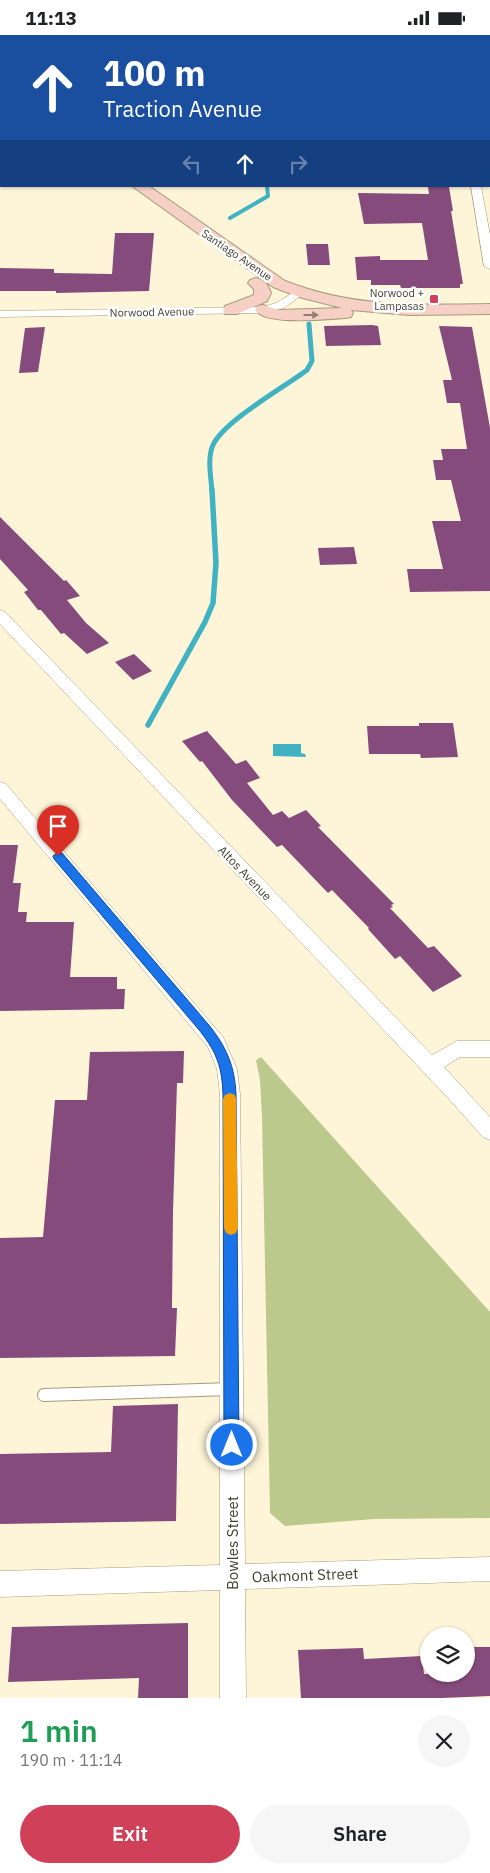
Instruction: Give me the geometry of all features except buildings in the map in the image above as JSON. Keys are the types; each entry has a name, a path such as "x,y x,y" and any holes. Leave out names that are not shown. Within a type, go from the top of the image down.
{"main road":[{"name":"Santiago Avenue","path":"140,187 279,284 298,292 345,305 401,310"},
{"path":"207,235 209,249 261,287 263,293 261,299 231,311"},
{"path":"263,310 278,315 324,315 401,310 490,309"}],"street":[{"path":"476,187 485,207 490,265"},
{"name":"Norwood Avenue","path":"0,313 263,310 280,306 298,292"},
{"name":"Altos Avenue","path":"0,615 490,1131"},
{"name":"Bowles Street","path":"0,788 204,1028 216,1043 225,1059 230,1095 233,1698"},
{"path":"430,1066 457,1049 490,1049"},
{"name":"Oakmont Street","path":"0,1584 490,1569"}],"lane":[{"path":"44,1395 231,1389"}],"green space":[{"path":"261,1057 490,1312 490,1518 374,1519 285,1526 270,1513 262,1117 260,1080 256,1060"}],"water":[{"path":"273,744 301,744 301,753 305,754 306,757 273,756"}],"waterway":[{"path":"230,218 268,196 267,187"},
{"path":"212,491 210,462 213,445 219,436 241,415 307,370 312,361 309,324"},
{"path":"148,725 205,622 213,603 216,563 212,490"}],"slow traffic":[{"path":"230,1099 231,1228"}],"place":[{"name":"Norwood + Lampasas","path":"434,299"}],"route":[{"path":"58,856 216,1043 228,1069 230,1095 232,1445"}]}
